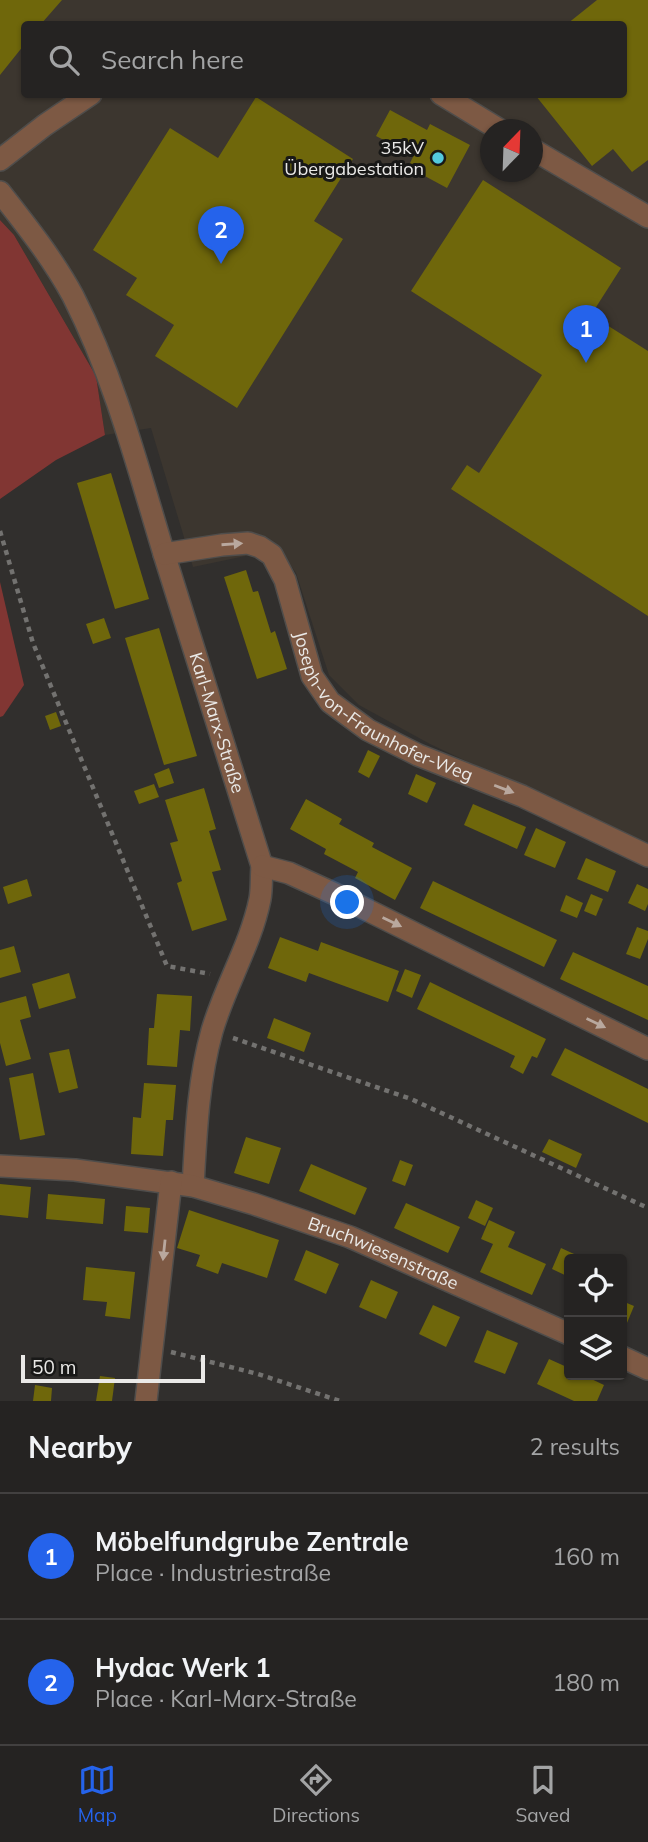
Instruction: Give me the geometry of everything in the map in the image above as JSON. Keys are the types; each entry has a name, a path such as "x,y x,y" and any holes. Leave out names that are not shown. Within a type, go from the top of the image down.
{"street":[{"path":"0,160 85,98"},
{"path":"448,98 482,119"},
{"path":"543,155 648,217"},
{"name":"Karl-Marx-Straße","path":"0,192 33,233 72,295 98,351 136,455 164,554 262,866"},
{"name":"Joseph-von-Fraunhofer-Weg","path":"164,554 248,543 260,547 272,555 285,580 312,676 330,702 368,730 418,755 522,796 648,856"},
{"path":"192,1185 197,1118 212,1031 254,921 261,896 262,866 289,873 335,894 648,1049"},
{"name":"Bruchwiesenstraße","path":"0,1166 75,1170 192,1185 350,1237 564,1332"},
{"path":"146,1401 171,1182"},
{"path":"627,1359 648,1369"}],"path":[{"path":"0,531 33,643 167,966 230,978"},
{"path":"212,1031 411,1099 648,1208"},
{"path":"153,1347 258,1374 341,1401"}],"shaded area":[{"path":"0,0 648,0 648,847 430,744 359,705 329,675 296,573 279,549 193,567 151,428 105,435 96,376 14,235 0,220"},
{"path":"0,220 14,235 96,376 105,435 56,460 0,499"},
{"path":"0,582 24,685 0,717"}],"building":[{"path":"0,0 62,0 44,21 21,21 21,49 0,75"},
{"path":"597,0 648,0 648,160 632,172 613,149 592,166 538,98 627,98 627,21 571,21"},
{"path":"258,98 353,159 314,221 343,239 237,408 155,356 174,325 126,295 137,278 93,250 170,128 218,158"},
{"name":"35kV Übergabestation","path":"390,110 427,130 430,124 470,145 447,188 408,167 417,149 403,141 399,148 376,136"},
{"path":"482,182 486,182 621,268 591,315 648,351 648,616 451,489 467,465 479,473 542,375 411,291"},
{"path":"111,473 149,599 115,609 77,483"},
{"path":"246,570 253,592 258,591 271,633 275,631 287,669 257,679 224,577"},
{"path":"104,618 111,638 93,644 86,624"},
{"path":"159,628 197,756 164,765 125,638"},
{"path":"56,712 61,726 50,730 45,716"},
{"path":"368,750 380,756 369,778 358,772"},
{"path":"169,768 174,783 159,788 154,774"},
{"path":"416,774 436,783 427,803 408,794"},
{"path":"154,784 159,797 139,804 134,791"},
{"path":"204,788 216,829 209,831 221,870 212,872 227,920 192,931 177,883 182,881 170,843 178,841 165,800"},
{"path":"306,799 342,819 339,824 374,843 372,847 412,868 395,900 355,878 358,872 324,854 326,849 290,829"},
{"path":"473,804 526,827 517,849 464,825"},
{"path":"536,828 566,842 555,868 524,855"},
{"path":"586,858 616,871 608,892 577,879"},
{"path":"27,879 32,896 8,904 3,887"},
{"path":"433,881 557,940 544,967 420,908"},
{"path":"637,884 648,889 645,911 628,903"},
{"path":"591,894 603,899 596,916 584,911"},
{"path":"566,895 583,903 577,918 560,911"},
{"path":"637,927 648,931 648,939 640,959 626,954"},
{"path":"280,937 318,951 321,942 399,971 388,1002 309,973 306,982 268,968"},
{"path":"14,946 21,972 0,978 0,950"},
{"path":"573,952 648,986 648,1020 560,979"},
{"path":"405,969 421,975 412,998 396,991"},
{"path":"69,973 76,998 39,1009 32,984"},
{"path":"430,982 546,1039 537,1058 532,1056 523,1074 510,1067 515,1056 417,1009"},
{"path":"157,994 192,996 190,1031 180,1030 177,1067 147,1065 149,1028 154,1028"},
{"path":"26,996 31,1017 20,1020 31,1059 6,1066 0,1043 0,1003"},
{"path":"274,1018 311,1033 304,1052 267,1038"},
{"path":"565,1048 648,1089 648,1123 551,1075"},
{"path":"69,1049 78,1088 59,1093 49,1053"},
{"path":"33,1073 45,1135 20,1140 9,1078"},
{"path":"144,1083 176,1085 173,1120 166,1120 163,1156 131,1154 133,1117 141,1118"},
{"path":"246,1137 281,1148 269,1184 234,1173"},
{"path":"549,1139 582,1154 576,1168 542,1152"},
{"path":"400,1160 413,1165 405,1186 392,1181"},
{"path":"311,1164 367,1188 355,1215 299,1191"},
{"path":"0,1184 31,1187 28,1218 0,1215"},
{"path":"48,1194 105,1199 103,1224 46,1219"},
{"path":"476,1200 493,1208 485,1226 468,1218"},
{"path":"406,1203 460,1227 448,1253 394,1228"},
{"path":"126,1206 150,1208 148,1233 124,1231"},
{"path":"189,1210 279,1240 267,1278 222,1263 218,1274 196,1266 200,1255 177,1248"},
{"path":"489,1220 515,1232 508,1247 546,1264 532,1295 480,1272 493,1244 481,1239"},
{"path":"561,1248 574,1254 564,1254 564,1275 552,1269"},
{"path":"306,1250 339,1264 326,1294 294,1280"},
{"path":"86,1267 135,1272 130,1319 105,1316 107,1302 83,1300"},
{"path":"371,1280 398,1292 386,1319 359,1307"},
{"path":"627,1303 634,1306 627,1323"},
{"path":"433,1305 460,1317 446,1347 419,1334"},
{"path":"487,1330 518,1343 505,1374 474,1362"},
{"path":"549,1359 564,1366 564,1380 594,1380 604,1385 597,1401 574,1401 537,1384"},
{"path":"100,1376 115,1378 112,1401 96,1401"},
{"path":"35,1385 52,1388 51,1401 33,1401"}],"place":[{"name":"35kV Übergabestation","path":"438,158"},
{"name":"Hydac Werk 1","path":"221,264"},
{"name":"Möbelfundgrube Zentrale","path":"586,363"}]}
